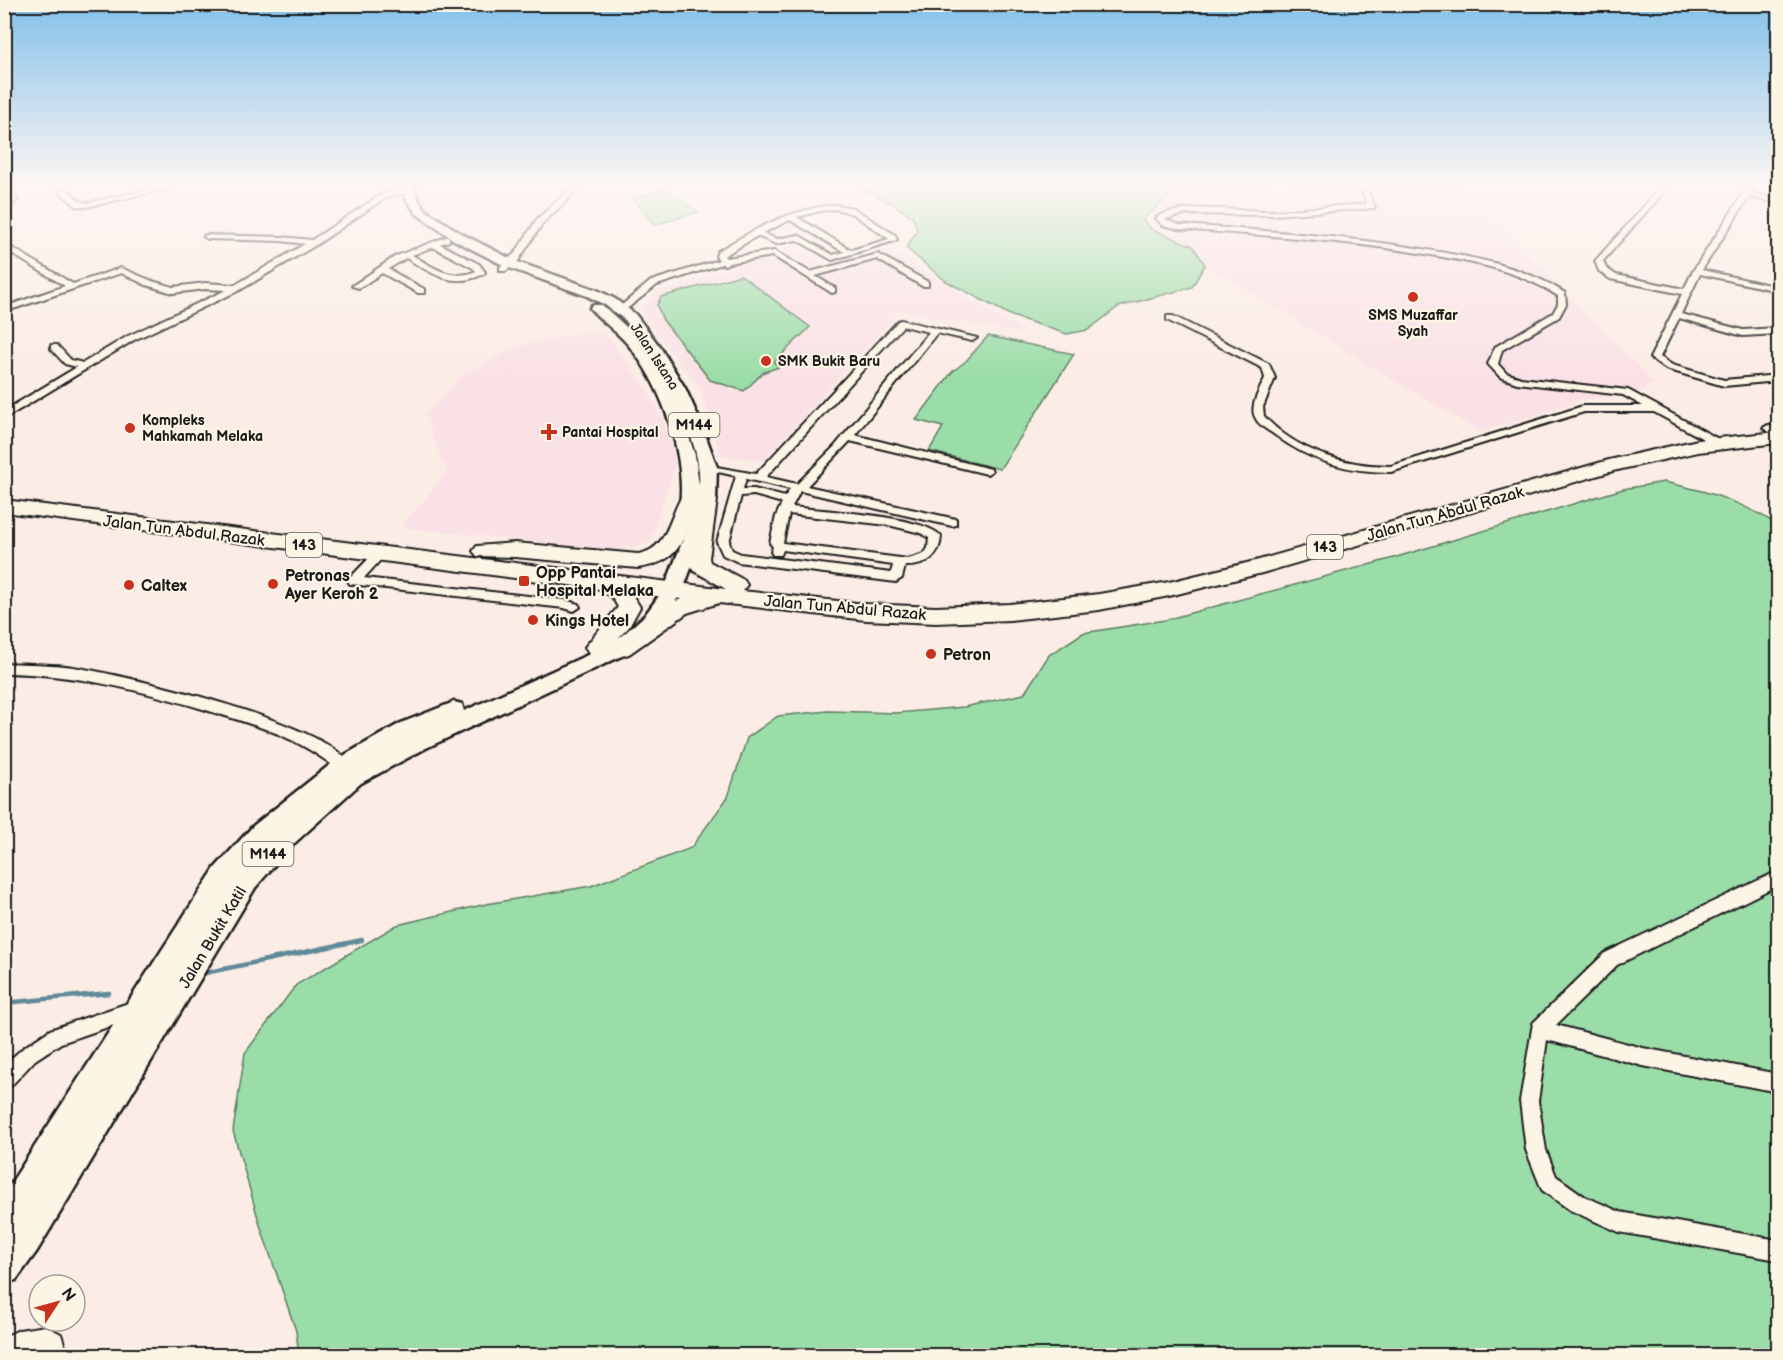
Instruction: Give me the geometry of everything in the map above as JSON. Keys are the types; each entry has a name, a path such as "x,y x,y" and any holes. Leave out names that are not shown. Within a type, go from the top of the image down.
{"highway":[{"name":"Jalan Tun Abdul Razak","path":"4,493 484,551 669,583 736,591 866,612 936,615 1010,612 1099,602 1169,589 1262,566 1710,438 1776,432"},
{"path":"484,551 515,550 648,560 659,556 667,549 699,498"},
{"path":"699,498 698,558 702,566 736,591"},
{"name":"Jalan Tun Abdul Razak","path":"4,506 604,582 669,583"},
{"path":"604,582 620,592 629,606 609,648"},
{"path":"609,648 680,607 736,591"}],"main road":[{"name":"Jalan Istana","path":"462,249 595,306 632,340 642,353 663,392 678,428 699,498"},
{"name":"Jalan Istana","path":"478,249 507,267 592,293 621,309 642,331 678,388 709,467 669,583"},
{"path":"567,293 585,297 614,310 621,309"},
{"path":"621,309 617,316 628,326 632,340"},
{"name":"Jalan Bukit Katil","path":"4,1268 26,1240 246,880 280,841 353,777 418,742 609,648 652,620 669,583"},
{"name":"Jalan Bukit Katil","path":"4,1224 224,876 262,833 344,766 409,729 609,648"}],"street":[{"path":"10,249 72,287"},
{"path":"4,416 131,338 237,288 302,249"},
{"path":"356,286 406,255 419,249"},
{"path":"406,255 454,280 471,277 480,272 476,266 452,249"},
{"path":"507,267 519,249"},
{"path":"727,249 721,253 727,261"},
{"path":"818,249 832,258 865,249"},
{"path":"845,249 851,253"},
{"path":"1410,249 1463,259 1515,272 1549,285 1562,295 1562,304 1556,315 1498,349 1493,364 1503,375 1520,381 1615,389 1634,395 1710,438"},
{"path":"1609,249 1599,261 1602,269 1613,277 1687,292"},
{"path":"1711,249 1697,271 1655,358 1669,367 1724,382 1779,378"},
{"path":"621,309 649,289 727,261 774,253 832,290"},
{"path":"809,275 878,256 925,284"},
{"path":"382,269 421,291"},
{"path":"4,310 123,270 149,283 173,290 205,286 237,288"},
{"path":"1697,271 1779,289"},
{"path":"1676,315 1743,333 1779,331"},
{"path":"1170,318 1266,366 1270,378 1257,407 1258,416 1293,444 1312,454 1352,466 1390,469 1583,409 1660,409"},
{"path":"759,478 901,323 972,338"},
{"path":"773,563 779,546 776,543 782,516 797,488 848,436 935,330"},
{"path":"54,347 68,362 83,366"},
{"path":"848,436 987,471"},
{"path":"709,467 952,522"},
{"path":"741,474 723,542 727,552 738,558 896,578 900,562"},
{"path":"736,493 754,492 788,506 923,529 935,536 936,548 932,554 919,562 900,562 779,546"},
{"path":"379,555 354,581 566,604 574,607"},
{"path":"4,668 63,670 97,676 293,731 313,742 344,766"},
{"path":"1779,878 1611,959 1539,1029 1529,1101 1536,1150 1549,1184 1577,1203 1619,1222 1779,1250"},
{"path":"4,1079 29,1054 56,1036 141,1008"},
{"path":"1539,1029 1643,1057 1779,1083"},
{"path":"4,1348 19,1341 46,1337 53,1342 57,1356"}],"shaded area":[{"name":"SMK Bukit Baru","path":"764,249 798,249 824,264 889,249 1027,334 899,311 763,461 721,455 700,387 650,324 642,308 656,293 742,265 731,255"},
{"name":"SMS Muzaffar Syah","path":"1195,249 1523,249 1654,383 1634,395 1582,400 1480,432 1205,265"},
{"name":"Pantai Hospital","path":"597,331 611,340 646,388 664,423 676,462 650,541 621,551 401,527 447,472 426,414 463,375 516,347 556,337"}],"green space":[{"path":"908,249 1195,249 1205,265 1192,287 1118,307 1088,330 1067,334 1012,316 946,281"},
{"path":"741,275 810,327 774,362 779,367 764,372 744,391 710,380 663,320 657,305 661,297"},
{"path":"988,336 1074,354 1000,469 929,451 943,427 916,420 952,372 966,361"},
{"path":"1664,482 1723,498 1750,509 1778,525 1778,1355 299,1355 296,1331 260,1225 233,1131 245,1053 296,985 397,925 486,904 591,886 691,848 728,797 747,738 778,716 828,711 897,713 964,707 1024,694 1049,655 1083,633 1165,620 1390,559 1623,489"}],"waterway":[{"path":"205,973 362,940"},
{"path":"4,1003 109,993"}],"place":[{"name":"SMS Muzaffar Syah","path":"1413,297"},
{"name":"SMK Bukit Baru","path":"766,361"},
{"name":"Kompleks Mahkamah Melaka","path":"130,428"},
{"name":"Pantai Hospital","path":"549,432"},
{"name":"Opp Pantai Hospital Melaka","path":"524,581"},
{"name":"Petronas Ayer Keroh 2","path":"273,584"},
{"name":"Caltex","path":"129,585"},
{"name":"Kings Hotel","path":"533,620"},
{"name":"Petron","path":"931,654"}]}
